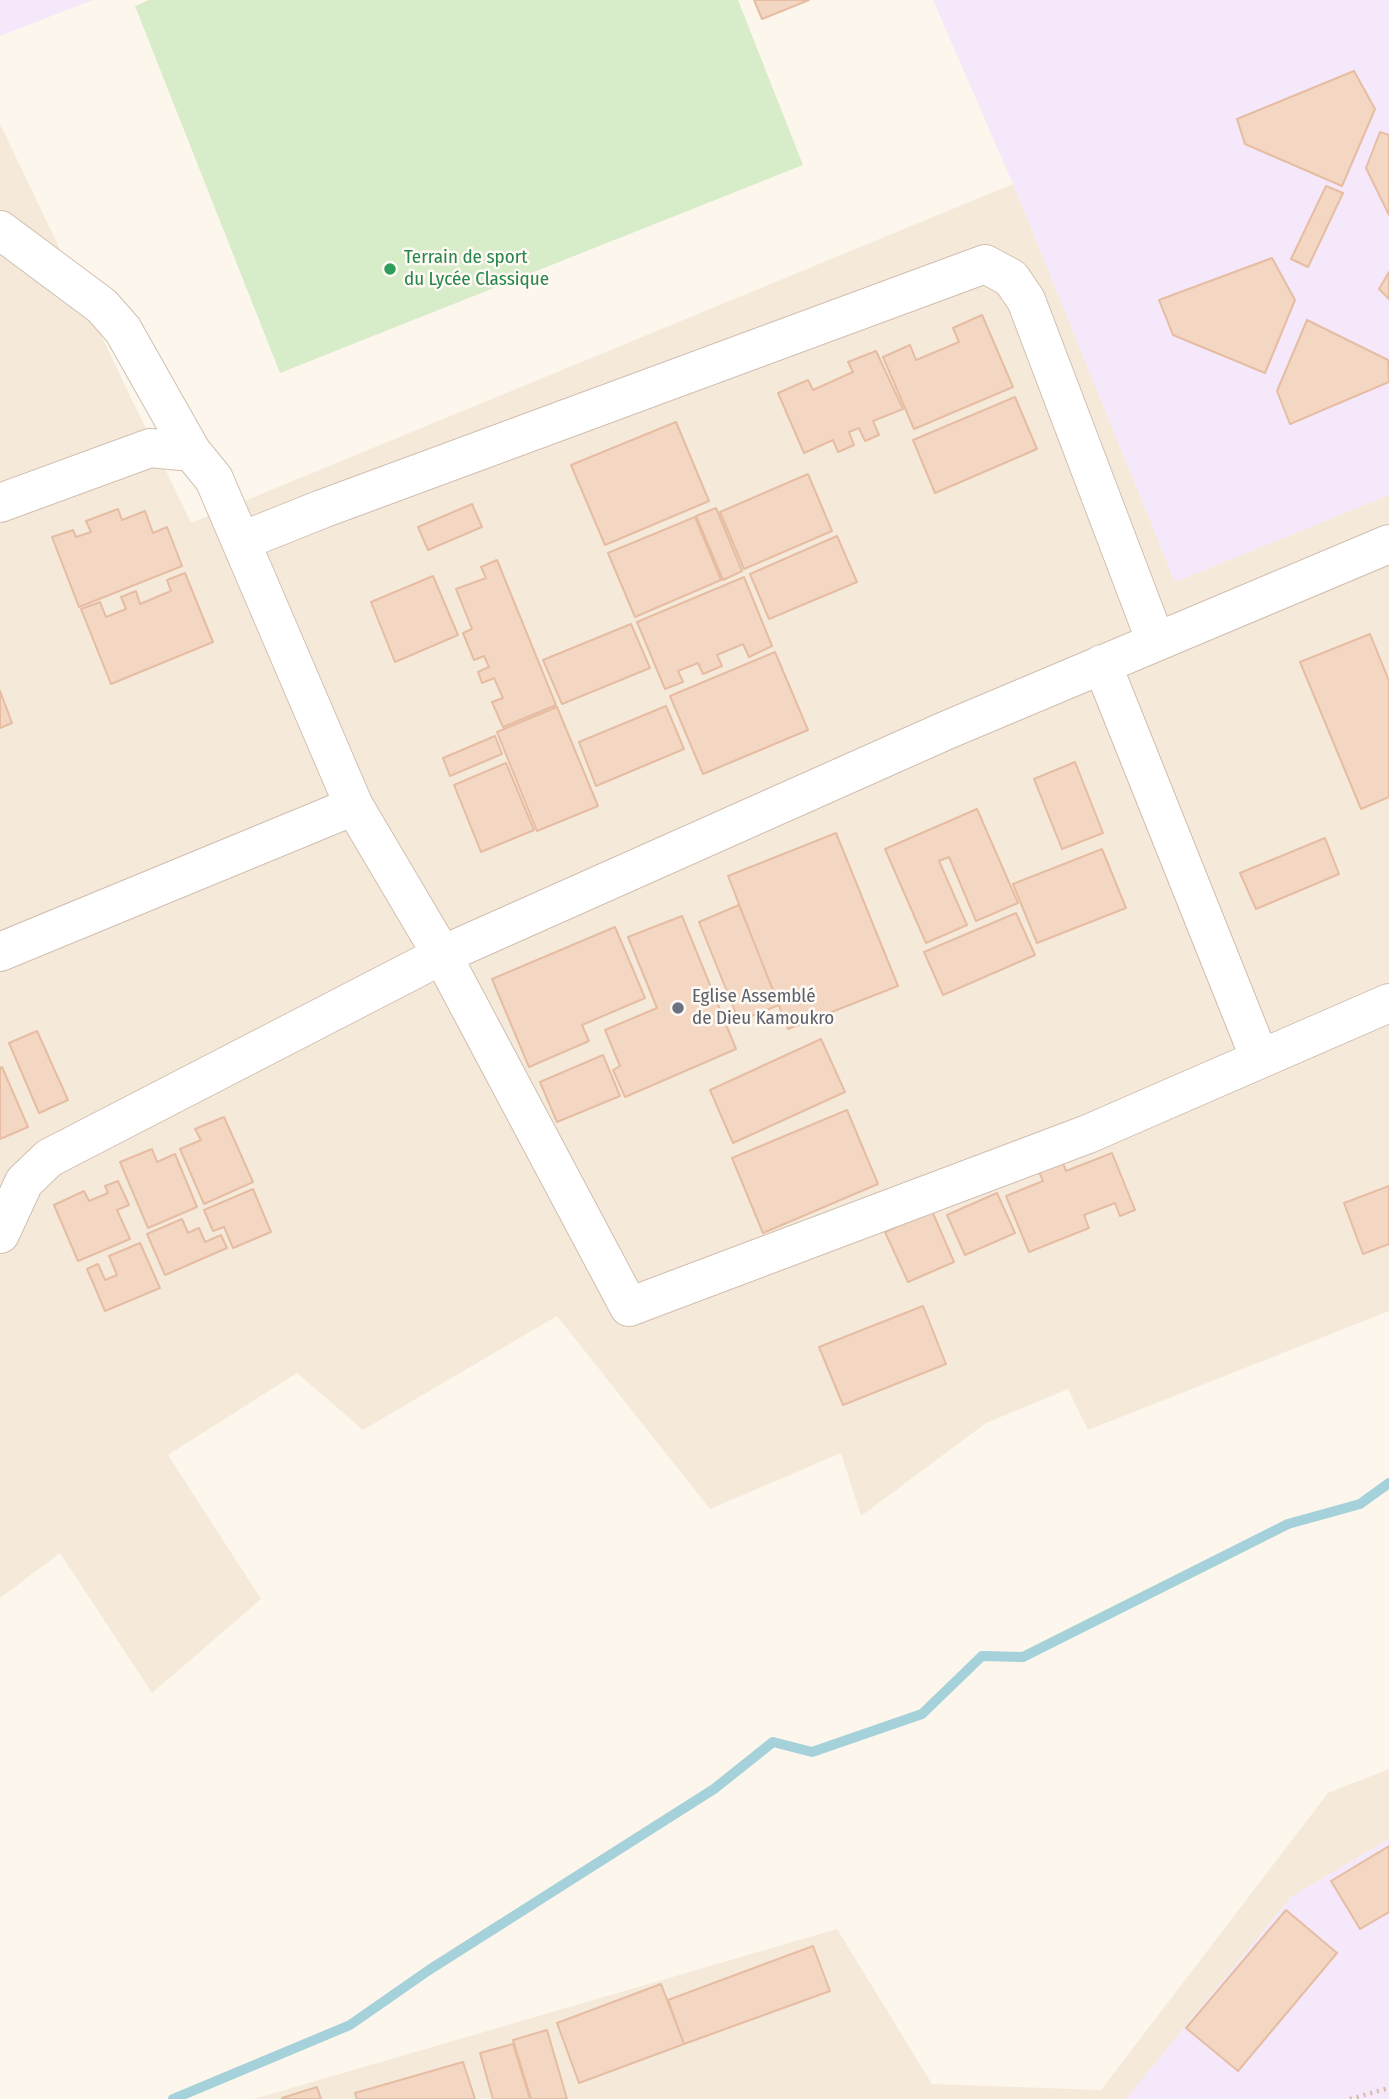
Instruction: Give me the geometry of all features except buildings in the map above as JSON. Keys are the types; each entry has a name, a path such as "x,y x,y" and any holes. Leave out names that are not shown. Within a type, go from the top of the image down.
{"street":[{"path":"0,230 102,306 123,330 192,452 214,480 354,806 442,955 629,1307 1088,1134 1389,1003"},
{"path":"242,541 985,264 1011,278 1026,300 1156,642"},
{"path":"0,503 150,448 192,452"},
{"path":"0,1234 24,1182 49,1158 442,955 701,837 1389,544"},
{"path":"1102,664 1259,1059"},
{"path":"0,952 354,806"}],"path":[{"path":"1350,2099 1389,2088"}],"shaded area":[{"path":"0,0 93,0 0,36"},
{"path":"933,0 1389,0 1389,495 1175,582 1013,184"},
{"path":"0,124 191,523 1013,184 1175,582 1389,495 1389,1311 1088,1430 1068,1389 986,1423 861,1516 841,1453 710,1509 557,1316 363,1430 297,1373 168,1455 261,1599 152,1693 60,1553 0,1598"},
{"path":"1389,1769 1389,1839 1291,1897 1126,2099 254,2099 837,1929 932,2084 1101,2090 1328,1793"},
{"path":"1389,1839 1389,2099 1126,2099 1291,1897"}],"green space":[{"name":"Terrain de sport du Lycée Classique","path":"149,0 738,0 803,165 280,373 135,6"}],"waterway":[{"path":"173,2099 350,2025 429,1970 714,1789 773,1742 812,1752 922,1714 982,1656 1023,1657 1288,1524 1360,1504 1389,1483"}],"place":[{"name":"Terrain de sport du Lycée Classique","path":"390,269"},
{"name":"Eglise Assemblé de Dieu Kamoukro","path":"678,1008"}]}
